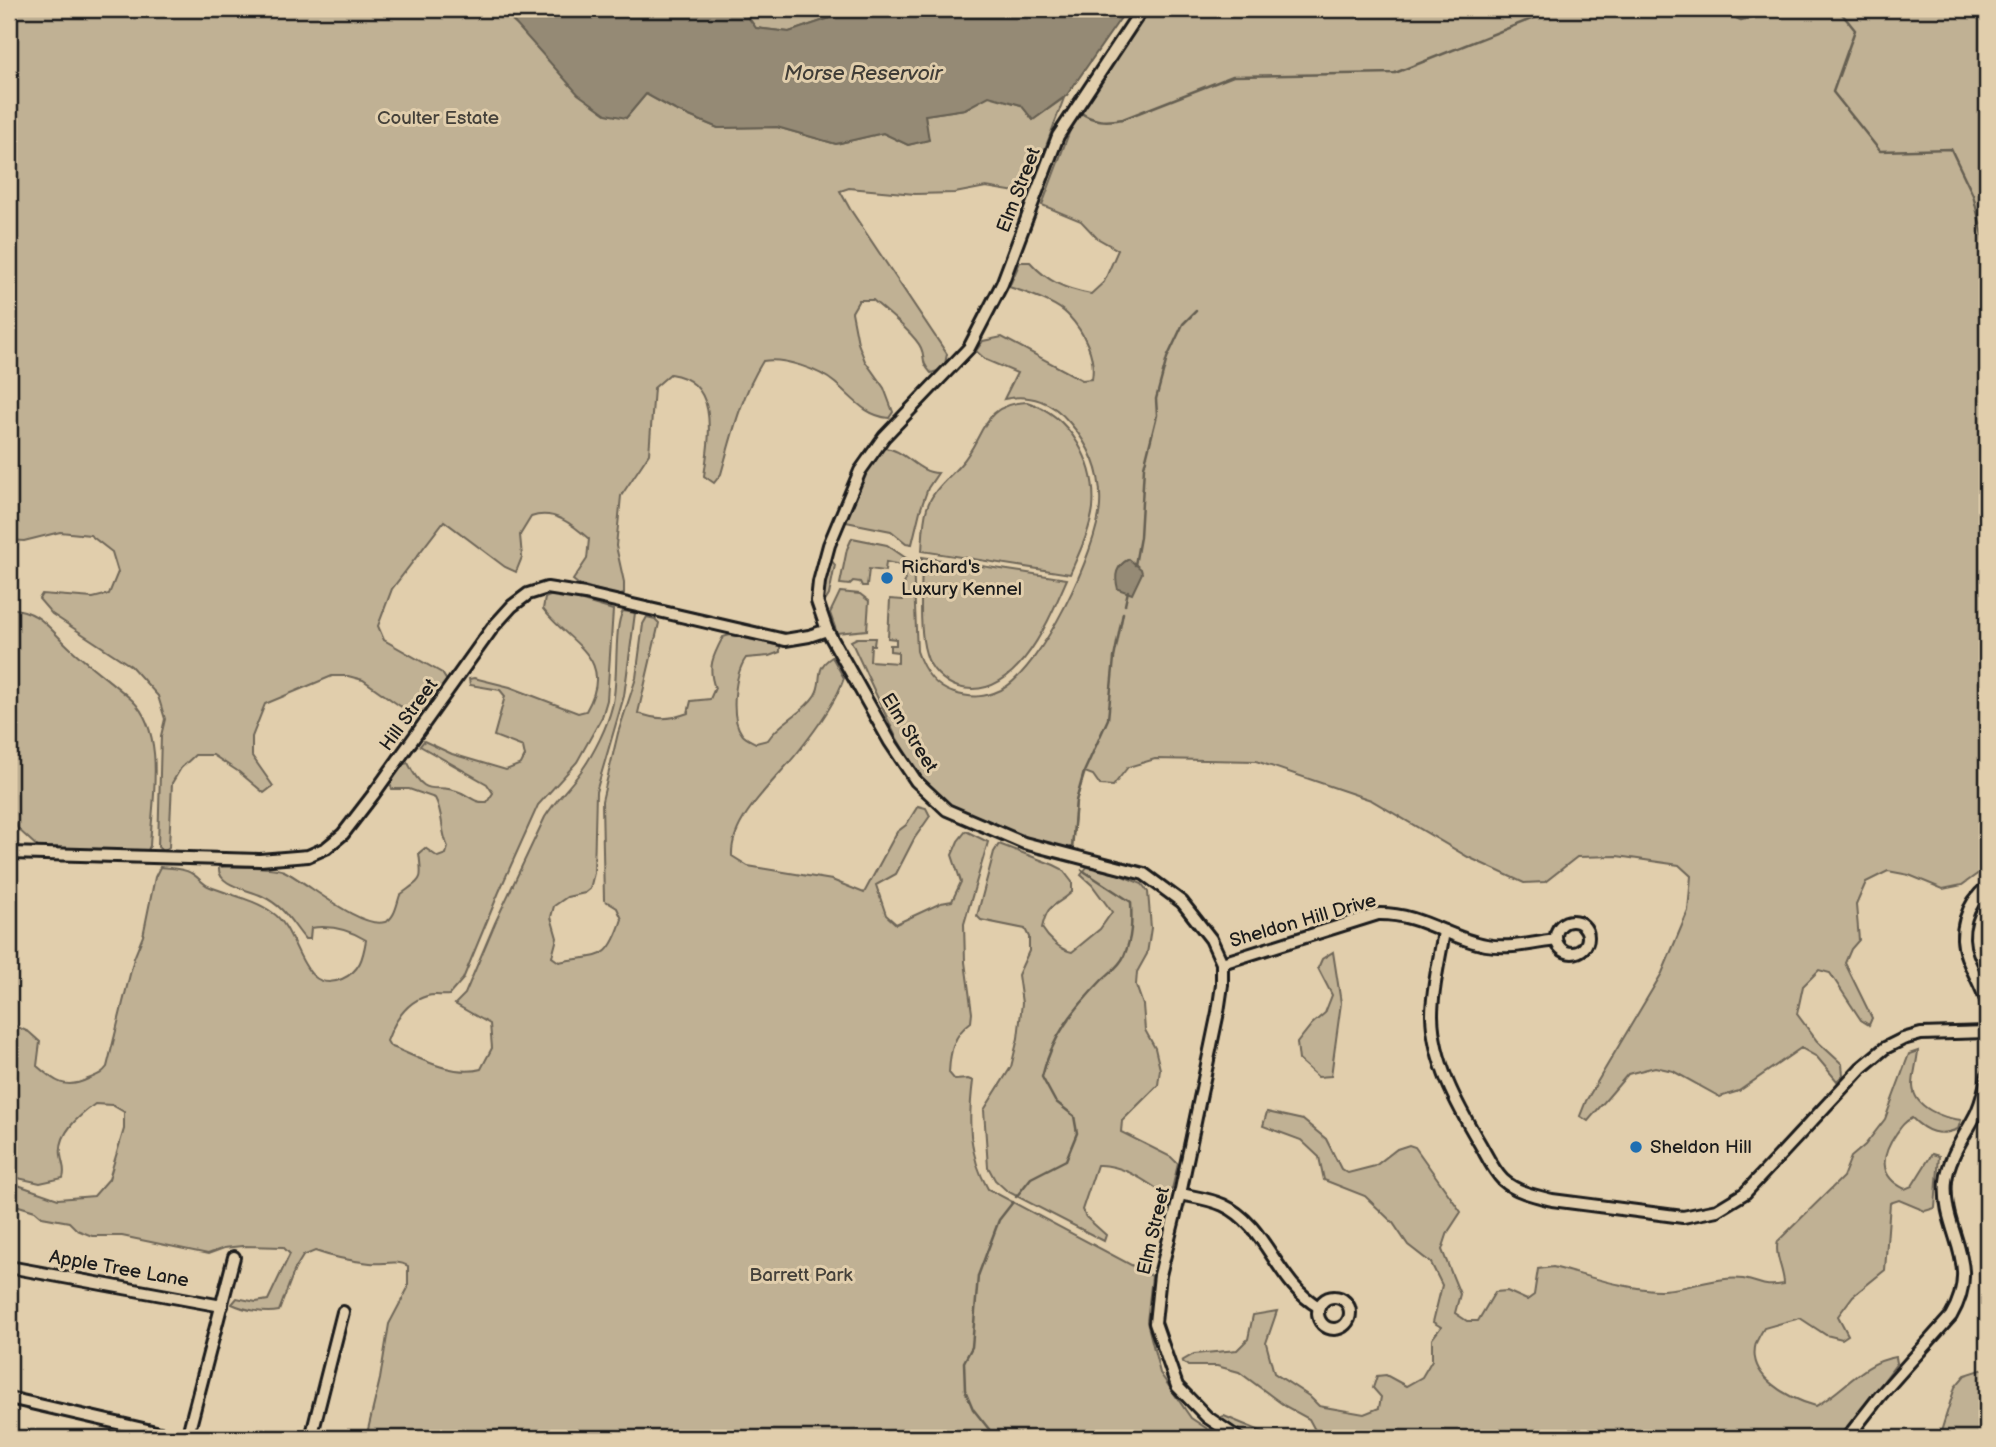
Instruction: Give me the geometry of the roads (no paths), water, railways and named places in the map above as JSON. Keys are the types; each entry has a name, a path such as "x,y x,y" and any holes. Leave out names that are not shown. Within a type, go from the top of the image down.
{"street":[{"name":"Elm Street","path":"1142,9 1058,136 1002,284 969,348 884,437 860,471 836,527 818,582 817,601 827,630 890,742 916,781 947,810 1024,843 1144,874 1182,902 1211,939 1222,962 1222,985 1180,1194 1160,1275 1155,1323 1177,1386 1206,1418 1238,1438"},
{"name":"Hill Street","path":"9,853 260,860 307,856 326,848 343,834 373,795 493,627 512,606 528,594 547,588 585,594 785,640 827,630"},
{"path":"1987,887 1968,912 1963,940 1966,957 1987,1003"},
{"name":"Sheldon Hill Drive","path":"1222,962 1378,914 1416,918 1484,944 1506,947 1556,940"},
{"path":"1444,930 1432,1012 1434,1041 1449,1086 1495,1170 1505,1181 1531,1195 1552,1200 1684,1217 1717,1210 1745,1193 1861,1068 1885,1048 1921,1034 1987,1032"},
{"path":"1847,1438 1951,1316 1958,1304 1963,1291 1964,1272 1962,1254 1947,1200 1946,1184 1952,1157 1978,1110 1987,1076"},
{"path":"1180,1194 1223,1205 1244,1219 1297,1292 1319,1307"},
{"path":"9,1398 185,1438 234,1257"},
{"name":"Apple Tree Lane","path":"9,1267 222,1306"},
{"path":"311,1438 344,1312"}],"water":[{"name":"Morse Reservoir","path":"509,9 742,9 756,28 789,32 857,9 1127,9 1067,95 1033,120 1021,105 989,96 965,109 925,115 929,140 908,145 883,133 836,144 777,127 718,128 646,94 626,118 606,114 578,94 513,21"},
{"path":"1129,559 1142,573 1132,594 1118,589 1116,579 1117,571"}],"waterway":[{"path":"1080,112 1100,120 1123,119 1233,76 1395,73 1544,14 1550,9"},
{"path":"1715,9 1741,20 1781,9"},
{"path":"1838,9 1855,30 1833,92 1880,151 1951,149 1973,195 1987,251"},
{"path":"1135,565 1140,537 1144,467 1157,415 1156,399 1167,358 1183,324 1196,311"},
{"path":"1125,605 1128,591"},
{"path":"1072,849 1076,801 1084,772 1108,719 1114,658 1123,613"},
{"path":"1016,1197 1031,1178 1066,1160 1077,1133 1074,1116 1055,1101 1042,1077 1058,1037 1073,1013 1122,960 1130,936 1131,902 1082,870"},
{"path":"996,1438 973,1409 965,1390 964,1362 972,1347 978,1276 999,1220 1013,1202"}],"place":[{"name":"Richard's Luxury Kennel","path":"887,578"},
{"name":"Sheldon Hill","path":"1636,1147"}],"park label":[{"name":"Coulter Estate","path":"438,118"},
{"name":"Barrett Park","path":"801,1275"}]}
